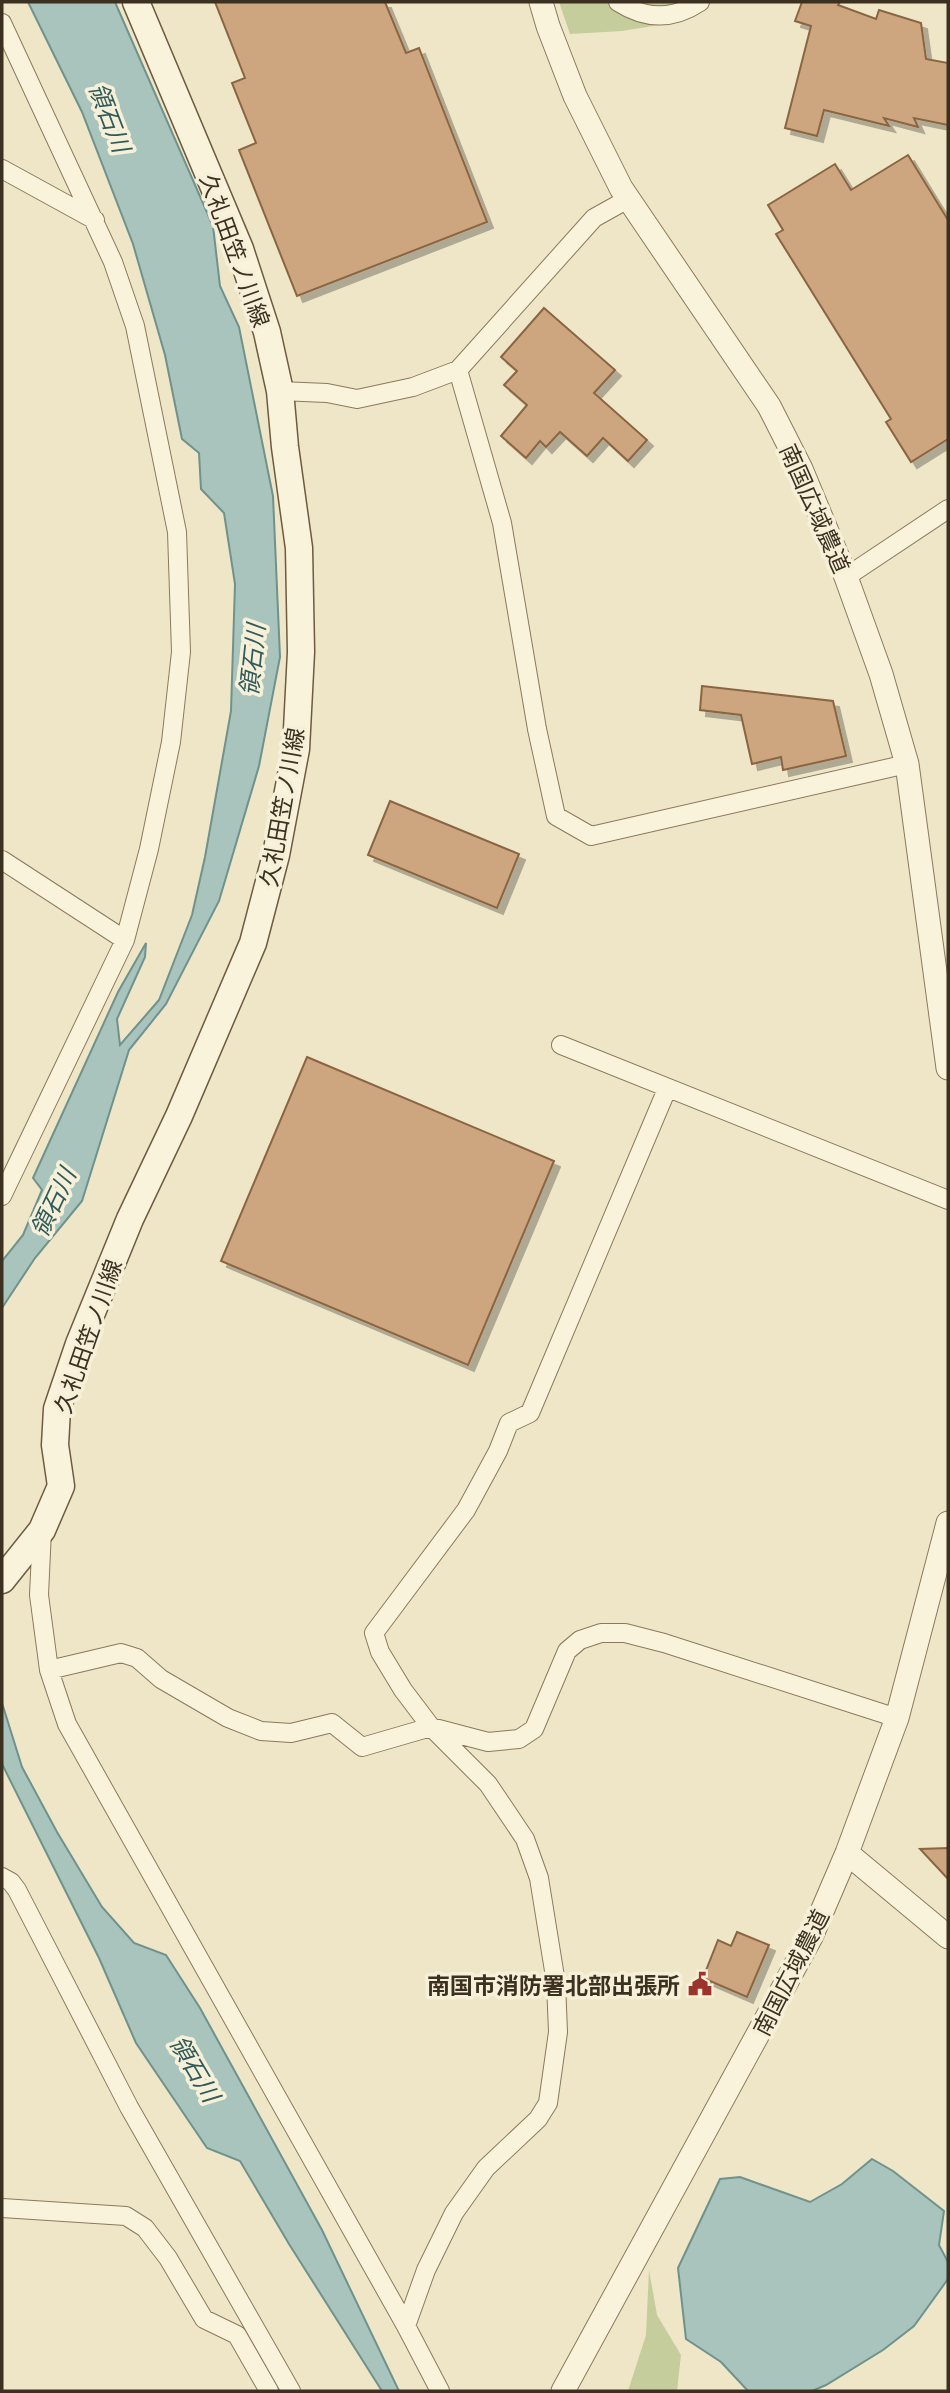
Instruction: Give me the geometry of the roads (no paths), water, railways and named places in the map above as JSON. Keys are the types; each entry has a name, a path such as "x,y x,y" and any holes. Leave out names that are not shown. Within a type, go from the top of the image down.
{"main road":[{"name":"久礼田笠ノ川線","path":"2,1580 35,1539 61,1486 55,1445 57,1409 130,1219 179,1116 253,943 276,855 296,749 301,652 299,548 280,391 267,332 240,249 136,2"}],"street":[{"name":"南国広域農道","path":"541,2 575,96 621,188 769,406 801,469 846,577 881,674 907,764 948,1068"},
{"path":"618,2 638,12 663,17 690,9 701,2"},
{"path":"2,1196 125,940 149,849 172,742 181,652 177,532 135,326 95,220 3,32"},
{"path":"2,169 95,220"},
{"path":"280,391 327,393 357,400 413,387 458,370 594,218 628,199"},
{"path":"458,370 502,523 537,729 555,816 591,836 907,764"},
{"path":"846,577 948,509"},
{"path":"2,860 125,940"},
{"path":"561,1045 948,1200"},
{"path":"406,2326 426,2270 454,2213 486,2168 538,2119 548,2103 558,2032 556,1983 539,1878 526,1839 488,1784 430,1727 402,1690 380,1652 374,1633 466,1510 498,1451 509,1423 530,1413 667,1089"},
{"name":"南国広域農道","path":"563,2391 811,1937 847,1853 897,1718 948,1523"},
{"path":"35,1539 49,1670 67,1724 440,2391"},
{"path":"49,1670 121,1653 137,1658 161,1679 228,1718 261,1731 291,1733 332,1723 362,1747 430,1727 488,1742 519,1739 534,1729 567,1651 580,1640 601,1633 625,1633 897,1718"},
{"path":"847,1853 948,1937"},
{"path":"2,1877 11,1882 17,1890 129,2107 291,2391"},
{"path":"2,2208 126,2216 145,2228 168,2259 205,2319 237,2336 269,2391"}],"water":[{"name":"領石川","path":"28,2 115,2 213,226 220,286 239,327 273,496 280,657 259,766 219,901 166,1004 129,1050 82,1201 35,1258 2,1308 2,1261 23,1235 42,1190 33,1178 118,992 146,943 145,957 117,1019 120,1045 159,1000 192,915 231,711 235,584 224,513 201,489 199,453 182,439 165,355 133,244 82,112"},
{"name":"領石川","path":"2,1703 22,1767 102,1907 134,1943 166,1955 200,2008 322,2230 399,2391 382,2391 240,2161 207,2148 136,2043 99,1958 2,1764"},
{"path":"872,2159 893,2171 944,2211 939,2245 948,2262 948,2279 914,2326 883,2350 826,2385 812,2391 748,2391 721,2362 686,2339 678,2268 720,2179 740,2177 810,2202 842,2184"}],"place":[{"name":"南国市消防署北部出張所","path":"700,1984"}]}
